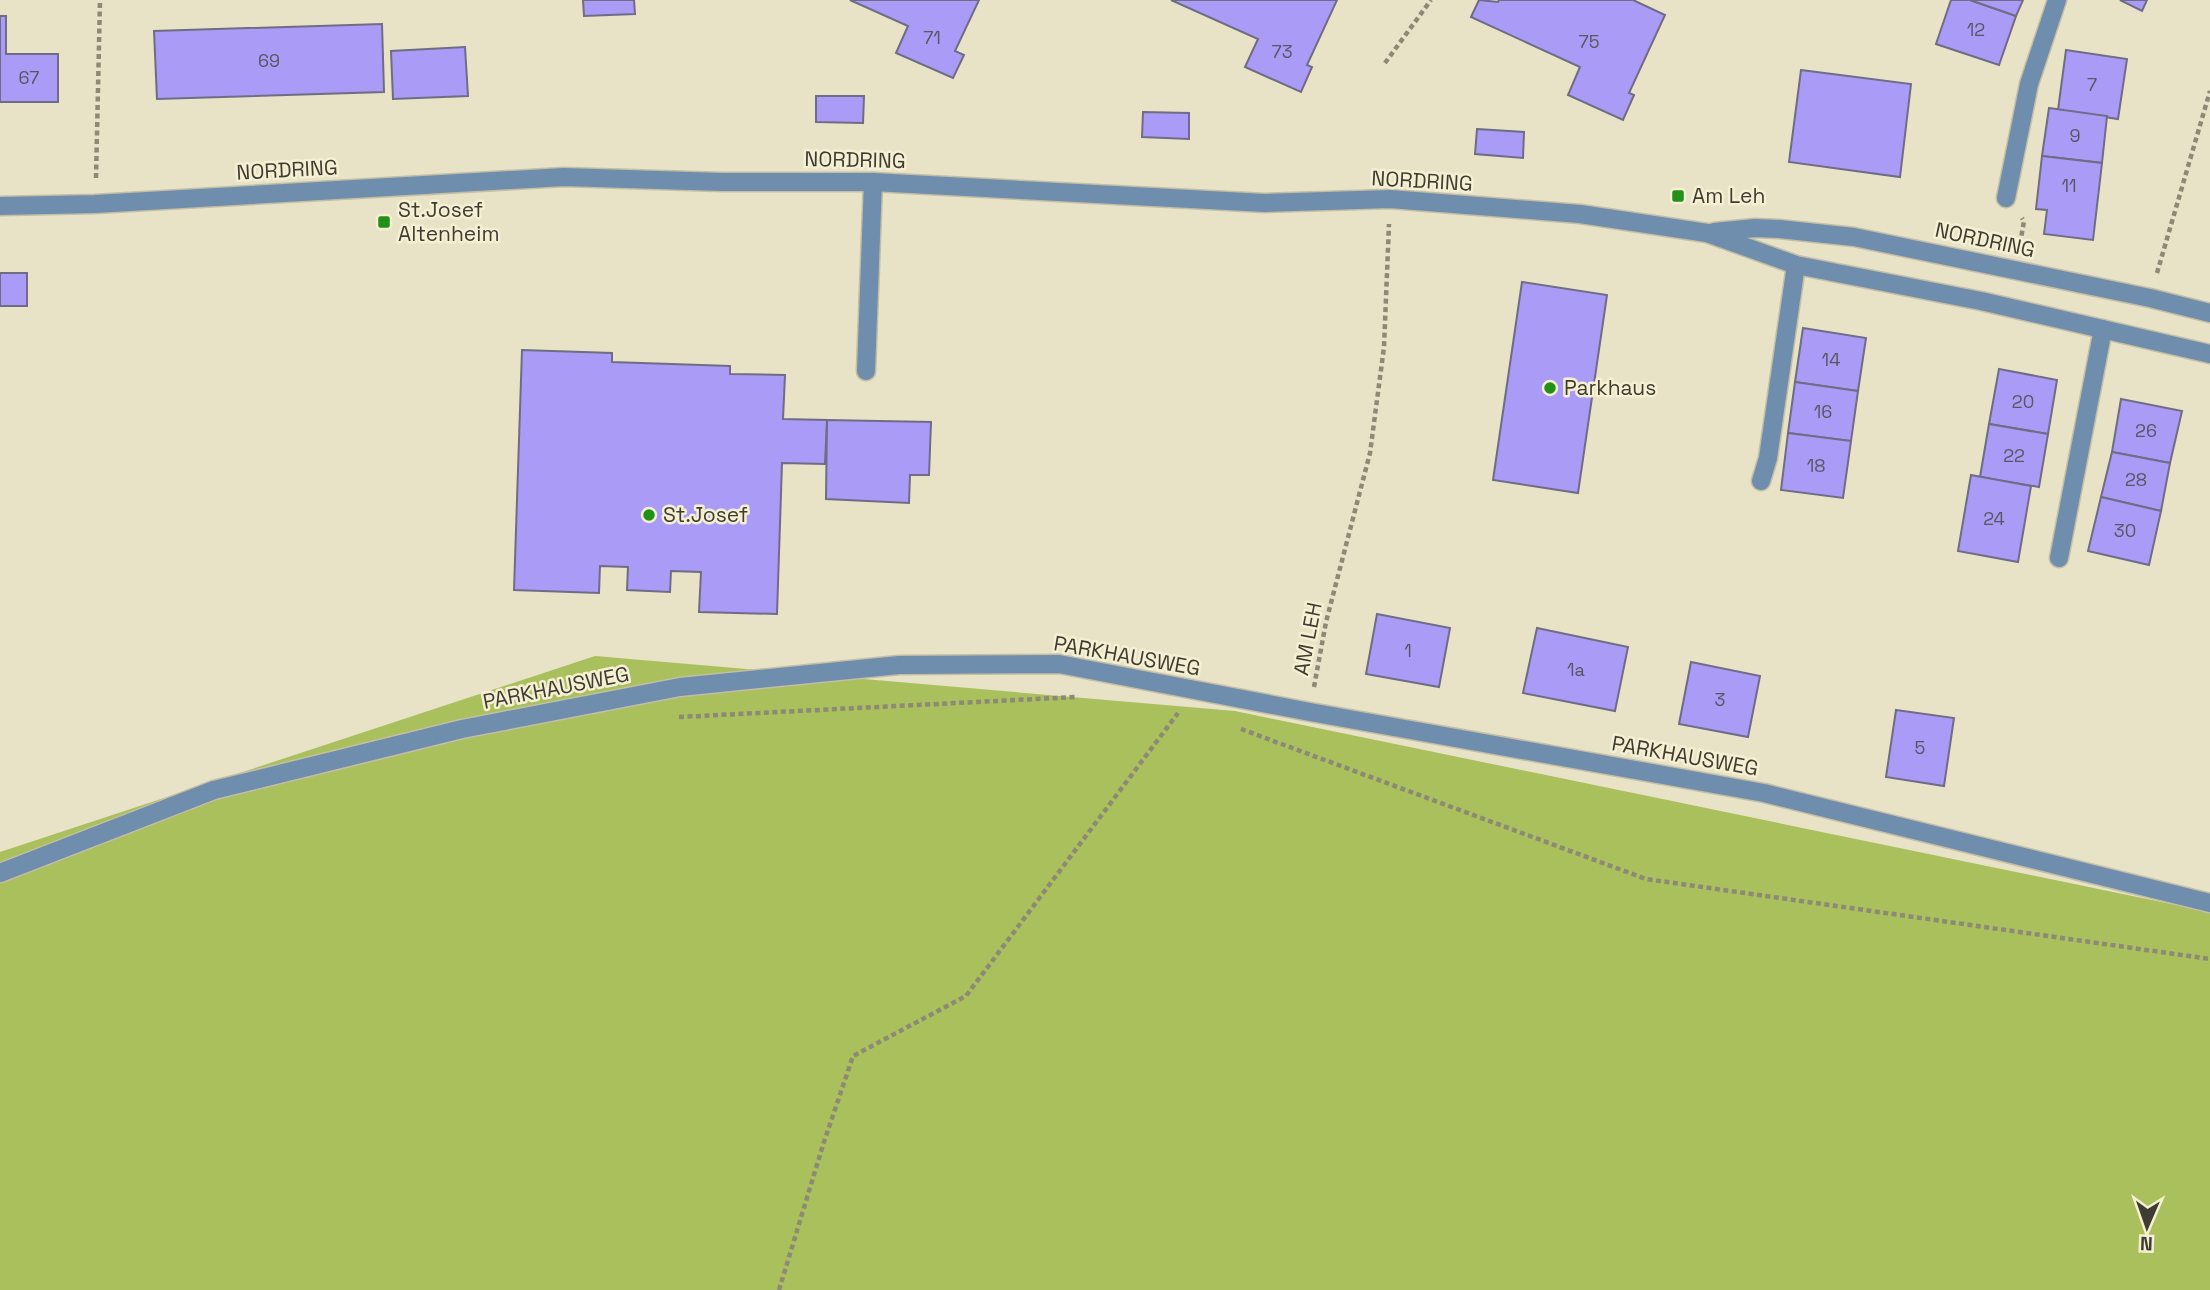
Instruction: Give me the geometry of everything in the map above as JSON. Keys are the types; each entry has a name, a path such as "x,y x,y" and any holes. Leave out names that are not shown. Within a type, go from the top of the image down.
{"street":[{"path":"2007,198 2029,83 2057,0"},
{"name":"NORDRING","path":"0,206 95,204 564,177 722,182 873,182 1265,203 1390,199 1580,214 1707,233 1796,265 1981,301 2210,354"},
{"path":"866,371 873,182"},
{"name":"NORDRING","path":"1707,233 1755,228 1854,237 2150,298 2210,313"},
{"path":"1761,481 1768,458 1796,265"},
{"path":"2059,558 2103,329"},
{"name":"PARKHAUSWEG","path":"0,873 214,790 463,729 680,687 899,665 1059,664 1764,793 2210,903"}],"path":[{"path":"95,204 100,0"},
{"path":"1385,63 1432,0"},
{"path":"2150,298 2210,92"},
{"path":"2007,198 2024,221 2016,270"},
{"name":"AM LEH","path":"1310,712 1326,622 1370,453 1384,347 1390,199"},
{"path":"666,718 1084,696"},
{"path":"779,1290 853,1056 966,996 1183,707 1170,706"},
{"path":"1234,726 1646,879 2210,959"}],"green space":[{"path":"595,656 1235,711 2210,912 2210,1290 0,1290 0,852"}],"building":[{"path":"583,0 634,0 635,14 584,16"},
{"path":"850,0 979,0 955,51 964,55 953,78 896,53 908,26"},
{"path":"1171,0 1337,0 1307,65 1312,67 1301,92 1245,67 1258,39"},
{"path":"1479,0 1633,0 1665,15 1629,93 1634,95 1623,120 1568,95 1580,67 1471,17"},
{"path":"1951,0 1970,0 2016,16 1999,65 1936,44"},
{"path":"1970,0 2023,0 2016,16"},
{"path":"2120,0 2147,0 2142,11"},
{"path":"0,16 6,16 6,54 58,54 58,102 0,102"},
{"path":"382,24 384,92 157,99 154,31"},
{"path":"465,47 468,96 393,99 391,51"},
{"path":"2066,50 2127,59 2118,119 2058,110"},
{"path":"1801,70 1911,84 1900,177 1789,162"},
{"path":"816,96 864,96 863,123 816,122"},
{"path":"2049,108 2107,116 2102,163 2042,156"},
{"path":"1143,112 1189,113 1189,139 1142,137"},
{"path":"1477,129 1524,132 1523,158 1475,154"},
{"path":"2042,156 2102,163 2093,240 2044,234 2047,210 2036,209"},
{"path":"0,273 27,273 27,306 0,306"},
{"name":"Parkhaus","path":"1522,282 1607,295 1578,493 1493,480"},
{"path":"1803,328 1866,338 1858,391 1795,382"},
{"name":"St.Josef","path":"522,350 612,353 612,362 730,366 730,374 785,375 783,419 827,420 825,464 782,463 777,614 699,612 701,572 671,571 670,592 627,590 628,567 600,566 599,593 514,590"},
{"path":"1999,369 2057,380 2048,434 1989,424"},
{"path":"1795,382 1858,391 1851,441 1788,433"},
{"path":"2121,399 2182,411 2170,463 2112,452"},
{"path":"827,420 931,422 929,475 910,475 909,503 826,499"},
{"path":"1989,424 2048,434 2039,487 1980,477"},
{"path":"1788,433 1851,441 1843,498 1781,490"},
{"path":"2112,452 2170,463 2161,511 2101,497"},
{"path":"1971,475 2031,486 2018,562 1958,551"},
{"path":"2101,497 2161,511 2149,565 2088,551"},
{"path":"1377,614 1450,628 1439,687 1366,674"},
{"path":"1537,628 1628,647 1615,711 1523,693"},
{"path":"1691,662 1760,676 1748,737 1679,724"},
{"path":"1896,710 1954,718 1944,786 1886,777"}],"place":[{"name":"Am Leh","path":"1678,196"},
{"name":"St.Josef Altenheim","path":"384,222"},
{"name":"Parkhaus","path":"1550,388"},
{"name":"St.Josef","path":"649,515"}]}
